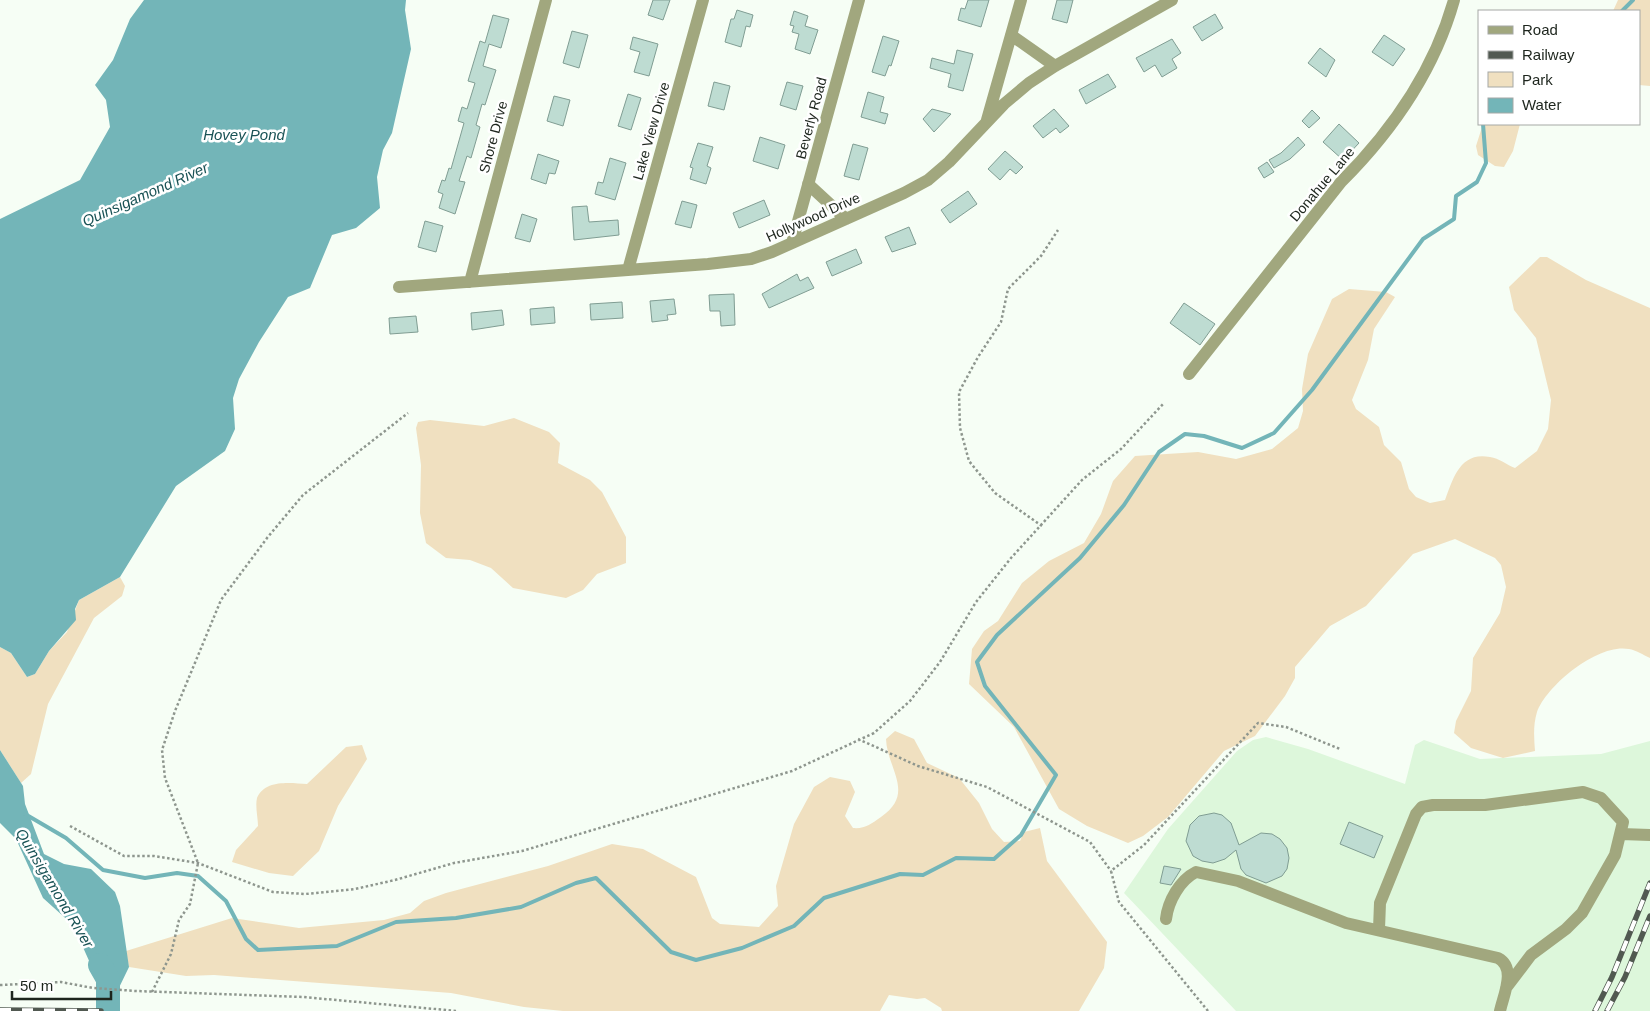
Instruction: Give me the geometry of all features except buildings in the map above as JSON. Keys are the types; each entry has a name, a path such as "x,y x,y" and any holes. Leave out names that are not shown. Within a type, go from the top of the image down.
{"street":[{"name":"Shore Drive","path":"470,282 546,0"},
{"name":"Lake View Drive","path":"628,270 703,0"},
{"name":"Beverly Road","path":"792,243 859,0"},
{"path":"986,122 1021,0"},
{"name":"Hollywood Drive","path":"399,287 628,270 741,260 761,256 846,219 928,180 950,162 986,122 1020,90 1055,66 1172,0"},
{"name":"Donahue Lane","path":"1189,374 1341,182 1372,148 1413,95 1426,72 1454,0"},
{"path":"1011,35 1055,66"},
{"path":"808,184 846,219"},
{"path":"1379,929 1380,903 1416,814 1422,807 1433,805 1484,805 1583,792 1601,798 1623,822 1615,855 1582,913 1566,929 1531,955 1506,988"},
{"path":"1621,834 1650,835"},
{"path":"1166,919 1167,910 1173,898 1185,880 1196,872 1238,881 1336,920 1498,958 1502,960 1507,970 1506,988 1500,1011"}],"path":[{"path":"1042,526 994,493 969,461 960,428 959,392 978,357 1001,322 1008,289 1041,256 1058,230"},
{"path":"70,826 124,856 154,856 198,863 273,892 305,894 355,889 454,863 522,851 792,771 874,732 910,701 940,662 976,602 1011,558 1082,480 1121,449 1164,403"},
{"path":"152,992 171,954 179,920 190,904 198,863 165,778 162,750 175,711 221,600 266,538 303,495 408,413"},
{"path":"1111,871 1144,845 1258,723 1286,727 1340,749"},
{"path":"858,739 918,766 987,787 1090,842 1111,871 1119,902 1208,1011"},
{"path":"0,985 61,982 93,988 303,997 458,1011"}],"shaded area":[{"path":"1266,737 1308,749 1405,784 1415,745 1424,740 1480,759 1601,754 1650,741 1650,1011 1236,1011 1124,893 1168,829 1237,751 1253,740"}],"green space":[{"path":"1618,0 1650,0 1650,86 1640,85 1640,10 1613,10"},
{"path":"1483,125 1520,125 1513,151 1504,167 1495,166 1478,155 1476,146"},
{"path":"1540,257 1547,257 1586,280 1650,308 1650,658 1637,651 1617,649 1589,659 1575,668 1551,690 1537,712 1534,727 1535,751 1503,758 1471,748 1454,733 1456,721 1471,691 1473,658 1500,613 1506,587 1501,565 1495,558 1455,539 1413,554 1366,606 1330,626 1295,667 1295,678 1285,696 1255,736 1224,751 1168,817 1143,836 1128,843 1087,826 1059,809 1014,727 969,684 972,649 984,631 998,621 1022,583 1049,561 1084,543 1101,514 1113,481 1135,456 1198,452 1236,459 1272,449 1298,428 1303,411 1302,389 1308,354 1332,299 1349,289 1386,292 1395,297 1374,329 1368,360 1352,400 1356,409 1379,427 1384,445 1401,462 1409,489 1416,497 1430,503 1445,500 1459,468 1471,458 1480,456 1493,458 1515,468 1537,451 1548,429 1551,400 1536,338 1514,310 1509,287"},
{"path":"514,418 549,432 560,443 558,463 590,480 602,492 626,537 626,563 597,574 583,590 566,598 513,588 491,568 470,560 446,558 426,543 420,513 421,465 416,428 418,422 430,420 484,426"},
{"path":"120,577 125,586 122,596 94,618 48,704 31,774 21,783 0,750 0,647 11,653 27,677 35,674 49,651 67,632 79,600"},
{"path":"895,731 914,739 927,763 959,778 979,803 992,829 1004,842 1020,841 1024,832 1040,828 1047,861 1107,942 1104,968 1079,1011 942,1011 941,1008 925,998 917,999 889,995 880,1011 563,1011 524,1007 451,993 214,975 186,976 129,967 126,951 232,918 299,928 384,920 410,913 424,901 446,893 548,866 612,844 643,849 696,877 712,918 720,924 759,927 778,906 776,886 794,824 814,787 830,777 850,781 855,792 845,816 853,828 868,826 891,808 897,799 898,790 886,739"},
{"path":"362,745 367,759 338,806 319,851 293,876 269,873 232,862 236,850 258,826 256,801 261,792 272,785 307,784 346,747"}],"water":[{"name":"Hovey Pond","path":"144,0 406,0 405,10 411,49 392,133 383,150 377,177 380,208 356,228 332,235 310,288 288,297 259,342 239,379 233,398 235,429 225,451 176,486 120,577 79,600 75,609 76,620 49,651 35,674 27,677 11,653 0,647 0,219 80,180 110,127 106,100 95,85 113,60 130,19"},
{"path":"0,750 23,786 25,804 44,854 64,864 91,869 115,892 120,906 129,967 114,998 103,992 73,925 43,898 16,839 0,823"}],"waterway":[{"path":"1623,10 1633,0"},
{"path":"25,814 66,838 103,870 145,878 177,873 198,876 226,901 246,939 258,950 337,946 396,922 456,918 521,907 576,883 596,878 671,952 696,960 742,948 794,926 824,898 900,874 923,875 956,858 994,859 1021,835 1056,775 985,686 977,662 997,635 1080,558 1124,505 1159,452 1185,434 1204,436 1242,448 1274,433 1312,390 1423,239 1454,219 1456,196 1477,182 1486,163 1483,125"},
{"name":"Quinsigamond River","path":"100,965 108,979 108,1011"}],"railway":[{"path":"1595,1011 1612,977 1650,883"},
{"path":"1607,1011 1625,977 1650,916"},
{"path":"0,1010 101,1011"}]}
